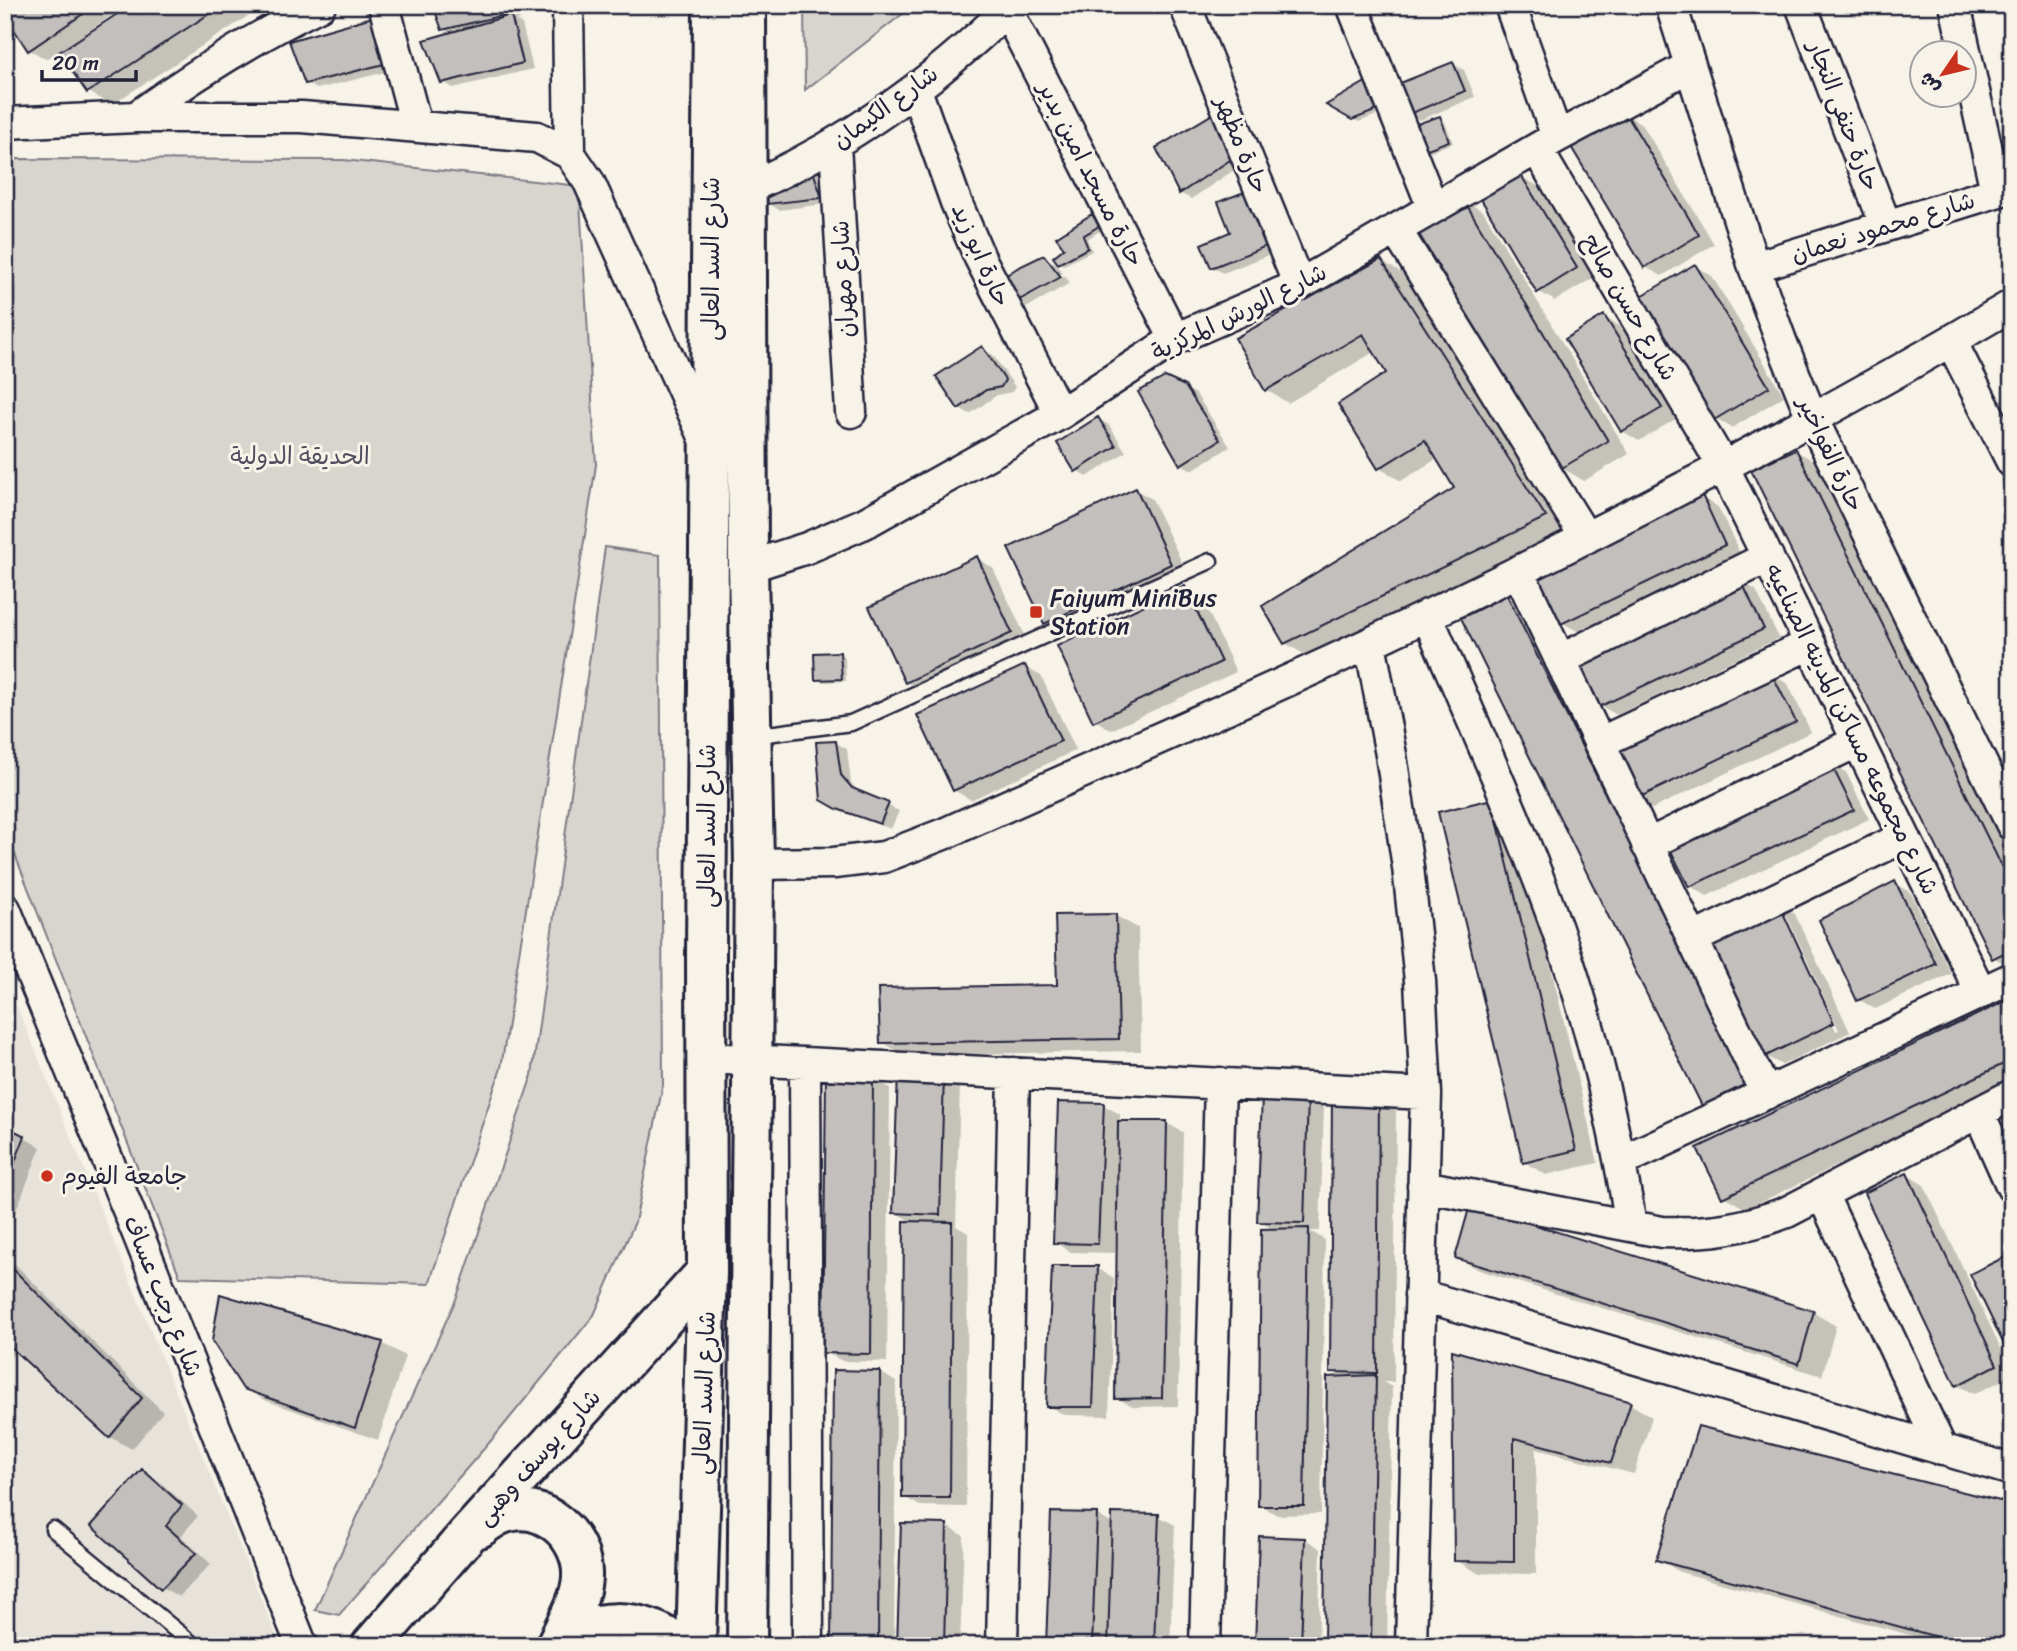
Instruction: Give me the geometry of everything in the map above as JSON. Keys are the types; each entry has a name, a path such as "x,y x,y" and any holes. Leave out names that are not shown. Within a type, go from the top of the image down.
{"main road":[{"name":"شارع السد العالى","path":"696,1646 707,1270 706,953 713,5"},
{"name":"شارع السد العالى","path":"746,5 747,567 754,864 747,1646"},
{"path":"706,953 754,954"},
{"name":"شارع يوسف وهبى","path":"372,1646 469,1533 707,1270"},
{"path":"469,1533 503,1513 521,1511 546,1516 567,1531 577,1546 582,1563 582,1580 578,1597 556,1644"},
{"path":"556,1644 585,1628 616,1622 647,1628 677,1646"}],"street":[{"path":"136,117 228,54 320,5"},
{"path":"384,5 416,125"},
{"path":"568,5 570,154"},
{"name":"حارة مظهر","path":"1185,5 1299,285"},
{"path":"1352,5 1433,208"},
{"name":"شارع حسن صالح","path":"1510,5 1547,143 1723,466"},
{"name":"حارة الفواخير","path":"1671,5 1754,267 1812,418 2012,825"},
{"name":"حارة حنفى النجار","path":"1801,5 1886,226"},
{"path":"1955,5 2004,189"},
{"name":"شارع الكيمان","path":"746,189 835,145 916,90 1009,8"},
{"name":"حارة مسجد امين بدير","path":"1009,8 1175,339"},
{"name":"شارع الورش المركزية","path":"747,567 807,548 865,523 1060,414 1175,339 1299,285 1547,143 1690,66"},
{"name":"حارة ابو زيد","path":"916,90 943,169 980,258 1060,414"},
{"path":"5,123 136,117 302,117 537,137 570,154 589,182 710,450"},
{"name":"شارع مهران","path":"835,145 851,412"},
{"name":"شارع محمود نعمان","path":"1754,267 2004,189"},
{"path":"1396,230 1586,538"},
{"path":"754,864 835,863 884,857 916,846 1370,643 1586,538 1812,418 2012,305"},
{"path":"1951,341 2012,462"},
{"name":"شارع مجموعه مساكن المدينه الصناعيه","path":"1723,466 1981,993"},
{"path":"1560,660 1768,557"},
{"path":"1518,571 1766,1094"},
{"path":"1427,615 1541,886 1573,976 1600,1069 1631,1225"},
{"path":"1370,643 1408,867 1420,981 1426,1094 1411,1646"},
{"path":"1599,743 1810,644"},
{"path":"1647,845 1858,741"},
{"path":"1692,939 1904,837"},
{"name":"شارع رجب عساف","path":"5,909 144,1247 302,1646"},
{"path":"1620,1162 2012,978"},
{"path":"706,1058 1426,1094"},
{"path":"805,1064 808,1646"},
{"path":"1002,1646 1014,1073"},
{"path":"1205,1646 1220,1083"},
{"path":"1423,1186 1662,1232 1726,1231 1757,1224 1787,1212 2012,1095"},
{"path":"1979,1112 2012,1187"},
{"path":"1822,1194 1942,1450"},
{"path":"1420,1295 2012,1470"}],"lane":[{"path":"751,736 851,723 1210,561"},
{"path":"53,1529 195,1646"}],"shaded area":[{"name":"جامعة الفيوم","path":"5,977 279,1642 277,1646 5,1646"}],"green space":[{"path":"804,5 914,5 805,90"},
{"name":"الحديقة الدولية","path":"5,159 344,160 579,186 596,465 501,1068 429,1284 180,1277 5,829"},
{"path":"605,547 660,555 663,1085 635,1222 594,1315 495,1436 339,1615 315,1610 457,1297 532,1075"}],"building":[{"path":"23,5 96,5 28,51 6,17"},
{"path":"131,5 223,5 87,93 59,52"},
{"path":"433,5 523,5 524,10 442,30"},
{"path":"511,15 523,63 441,83 424,40"},
{"path":"376,16 388,63 305,84 289,41"},
{"path":"1453,62 1465,91 1407,115 1395,85"},
{"path":"1369,80 1380,109 1352,120 1326,105"},
{"path":"1216,112 1236,156 1179,194 1156,148"},
{"path":"1625,112 1699,235 1644,268 1570,145"},
{"path":"1440,116 1449,141 1417,153 1408,127"},
{"path":"810,162 822,198 767,204 767,183"},
{"path":"1521,175 1577,268 1537,293 1481,199"},
{"path":"1252,189 1274,243 1211,268 1201,244 1230,232 1218,202"},
{"path":"1462,197 1608,441 1560,469 1414,226"},
{"path":"1092,214 1099,226 1083,236 1088,248 1058,264 1053,257 1064,248 1056,237"},
{"path":"1044,255 1061,277 1007,307 995,283 1017,268"},
{"path":"1381,259 1546,517 1284,644 1262,606 1454,488 1425,440 1378,469 1338,404 1386,373 1363,334 1265,391 1235,338"},
{"path":"1695,264 1769,387 1714,420 1640,297"},
{"path":"1604,315 1662,408 1621,432 1565,339"},
{"path":"982,346 1005,380 1001,387 986,390 958,409 936,376"},
{"path":"1165,377 1185,386 1220,440 1180,465 1138,392"},
{"path":"1098,417 1116,446 1075,472 1057,443"},
{"path":"1796,449 2012,887 2012,949 1992,959 1751,470"},
{"path":"1136,488 1171,564 1044,624 1008,548"},
{"path":"1702,495 1725,545 1561,624 1537,574"},
{"path":"977,556 1012,633 905,683 869,607"},
{"path":"1740,578 1764,629 1599,707 1575,657"},
{"path":"1185,586 1221,662 1093,722 1057,646"},
{"path":"1507,595 1748,1083 1702,1106 1461,618"},
{"path":"840,652 842,679 815,680 814,653"},
{"path":"1025,665 1061,741 953,791 917,715"},
{"path":"1771,672 1796,722 1634,800 1610,750"},
{"path":"836,741 841,775 852,788 889,803 880,824 837,809 821,800 816,742"},
{"path":"1829,760 1854,810 1689,887 1664,837"},
{"path":"1492,799 1576,1150 1523,1163 1438,812"},
{"path":"1895,881 1936,964 1857,1001 1819,920"},
{"path":"1778,902 1834,1023 1764,1057 1707,938"},
{"path":"1116,914 1119,1039 880,1043 878,988 1057,985 1055,915"},
{"path":"2012,998 2012,1060 1722,1198 1697,1148"},
{"path":"898,1072 944,1074 940,1215 893,1213"},
{"path":"826,1076 873,1077 871,1354 823,1353"},
{"path":"1262,1096 1308,1097 1304,1223 1257,1222"},
{"path":"1332,1096 1379,1096 1377,1373 1330,1372"},
{"path":"1058,1102 1104,1103 1098,1244 1053,1243"},
{"path":"1118,1121 1167,1121 1162,1398 1115,1399"},
{"path":"5,1126 25,1136 5,1187"},
{"path":"1907,1173 1997,1365 1956,1386 1864,1193"},
{"path":"1470,1205 1814,1311 1799,1364 1455,1258"},
{"path":"904,1221 952,1222 950,1498 902,1498"},
{"path":"1309,1228 1304,1506 1258,1506 1261,1229"},
{"path":"2012,1255 2012,1361 1970,1274"},
{"path":"5,1261 142,1398 109,1438 5,1342"},
{"path":"1052,1266 1098,1266 1093,1407 1046,1407"},
{"path":"220,1294 383,1342 355,1428 243,1389 212,1341"},
{"path":"1452,1350 1631,1402 1611,1463 1514,1438 1514,1562 1454,1561"},
{"path":"833,1370 880,1371 878,1646 831,1646"},
{"path":"1376,1375 1371,1646 1324,1646 1327,1377"},
{"path":"1698,1426 2012,1504 2012,1646 1970,1646 1656,1560"},
{"path":"142,1469 182,1505 166,1526 196,1553 161,1589 91,1526"},
{"path":"1051,1512 1097,1513 1092,1646 1046,1646"},
{"path":"1112,1513 1159,1514 1154,1646 1108,1646"},
{"path":"901,1523 947,1524 944,1646 897,1646"},
{"path":"1259,1536 1305,1538 1301,1646 1255,1646"}],"place":[{"name":"Faiyum MiniBus Station","path":"1036,612"},
{"name":"جامعة الفيوم","path":"47,1176"}]}
